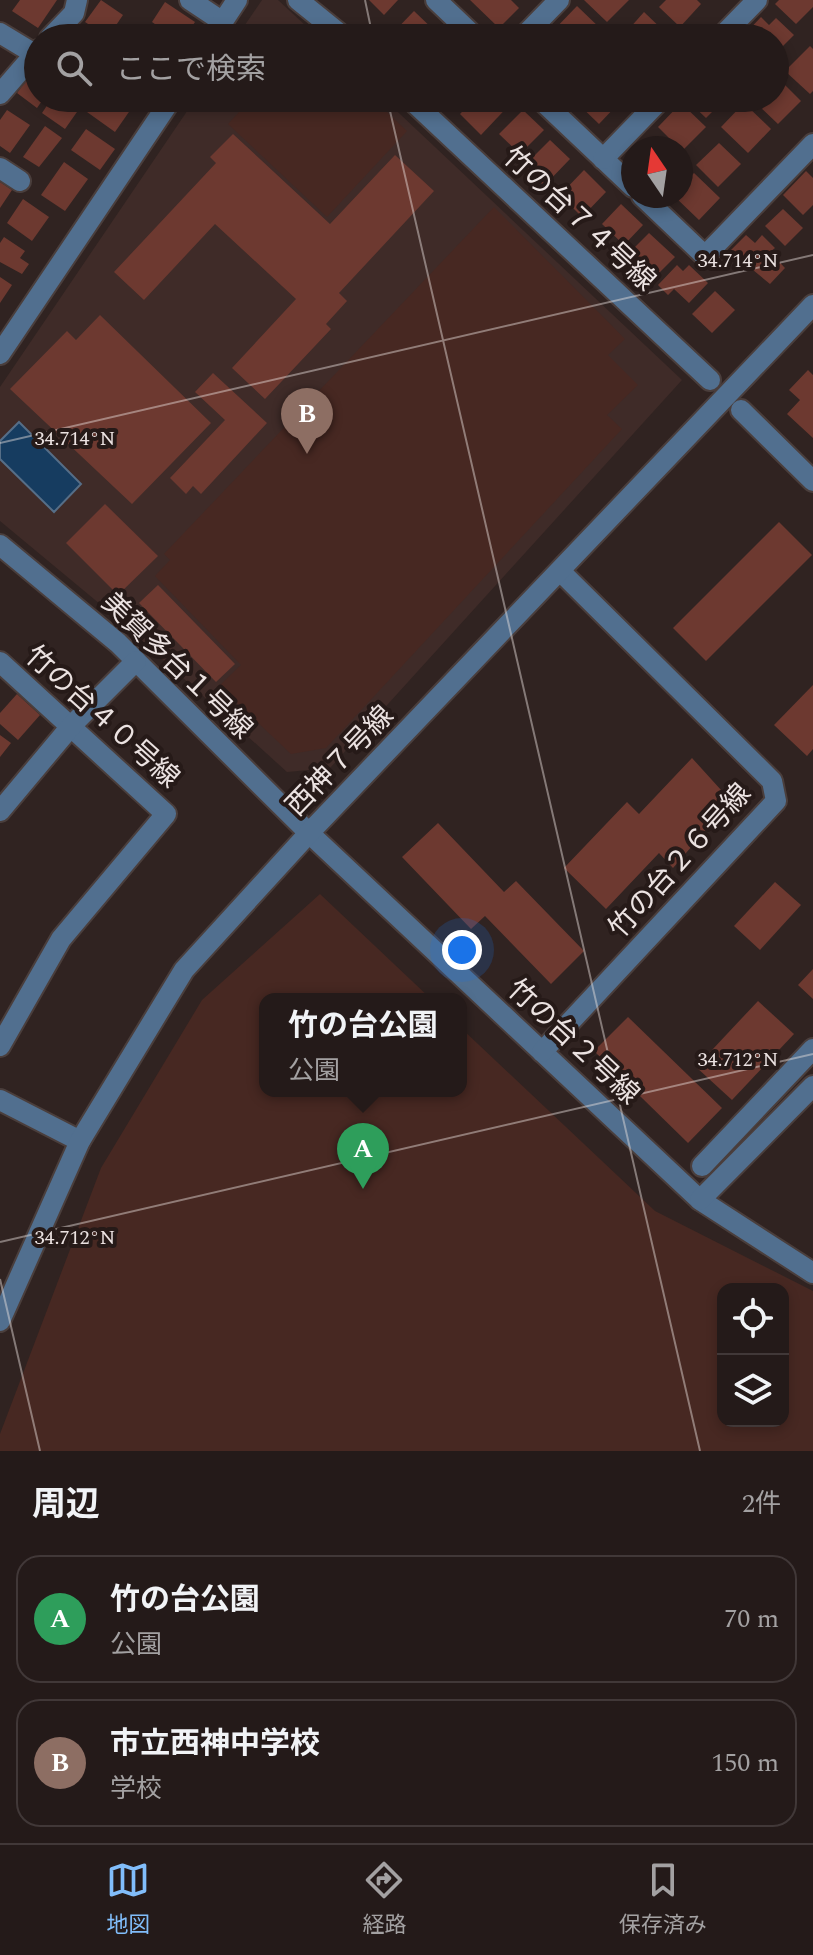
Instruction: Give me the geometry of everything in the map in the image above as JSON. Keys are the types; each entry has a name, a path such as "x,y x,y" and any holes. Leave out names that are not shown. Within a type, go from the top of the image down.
{"street":[{"path":"63,24 74,13 77,0"},
{"path":"190,0 212,24"},
{"path":"221,24 237,0"},
{"path":"298,0 328,24"},
{"path":"436,0 461,24"},
{"path":"536,24 559,0"},
{"path":"734,24 757,0"},
{"path":"0,33 24,47"},
{"path":"0,94 24,68"},
{"path":"0,354 163,112"},
{"name":"竹の台７４号線","path":"424,112 710,380"},
{"path":"554,112 621,176"},
{"path":"603,159 648,112"},
{"path":"655,208 705,256 813,144"},
{"path":"0,168 20,181"},
{"name":"西神７号線","path":"0,1321 80,1141 184,970 309,833 813,305"},
{"path":"741,410 813,481"},
{"name":"美賀多台１号線","path":"0,545 136,661 309,833"},
{"name":"竹の台２６号線","path":"542,1052 776,801 772,781 560,571"},
{"path":"0,811 72,725 136,661"},
{"name":"竹の台４０号線","path":"0,662 166,814 61,939 0,1046"},
{"name":"竹の台２号線","path":"309,833 700,1200 813,1273"},
{"path":"702,1166 813,1049"},
{"path":"700,1200 813,1086"},
{"path":"0,1100 80,1141"}],"shaded area":[{"path":"262,0 278,0 304,24 246,24"},
{"path":"187,112 398,112 682,380 330,768 287,772 118,619 0,521 0,387"},
{"path":"239,112 387,112 407,131 327,217 228,124"},
{"path":"494,207 625,339 608,355 638,385 607,415 622,429 326,748 291,754 219,686 241,665 155,576 170,560 164,554"},
{"path":"320,894 425,993 259,993 259,1097 467,1097 467,1034 655,1211 813,1291 813,1451 0,1451 0,1434 101,1168 202,1000"}],"water":[{"path":"19,422 81,484 54,512 0,459 0,441"}],"building":[{"path":"20,0 57,0 41,24 32,24 12,11"},
{"path":"101,0 123,15 117,24 85,22"},
{"path":"369,0 398,0 384,15"},
{"path":"470,0 511,0 519,8 503,24 495,24"},
{"path":"584,0 629,0 607,22"},
{"path":"666,0 697,0 701,4 683,24 677,24 659,7"},
{"path":"779,0 813,0 813,7 796,24 775,4"},
{"path":"165,2 195,22 155,24 152,22"},
{"path":"577,6 596,24 560,24"},
{"path":"414,11 428,24 401,24"},
{"path":"644,12 657,24 633,24"},
{"path":"761,17 768,24 754,24"},
{"path":"810,46 813,49 813,91 810,94 789,75 789,67"},
{"path":"24,83 24,98 17,93"},
{"path":"789,89 801,101 778,124 765,112 789,112"},
{"path":"7,110 30,125 10,153 0,146 0,120"},
{"path":"43,112 77,112 65,129"},
{"path":"87,112 129,112 115,132"},
{"path":"462,112 503,112 481,135 460,114"},
{"path":"521,112 525,112 544,130 520,154 499,134"},
{"path":"587,112 610,112 599,124"},
{"path":"672,112 690,112 706,127 693,140 693,136 667,136 658,127"},
{"path":"735,112 753,112 771,129 748,153 721,127"},
{"path":"45,126 62,138 39,167 23,157"},
{"path":"86,129 115,149 100,170 71,150"},
{"path":"233,134 330,224 395,155 434,191 339,293 347,301 326,324 331,329 265,399 232,368 296,299 215,224 144,300 114,272 216,163 210,157"},
{"path":"550,140 570,159 544,186 524,166"},
{"path":"719,143 741,164 718,187 696,165"},
{"path":"64,162 88,179 65,211 41,195"},
{"path":"584,170 606,192 582,217 560,195"},
{"path":"806,171 813,178 813,205 803,215 783,195"},
{"path":"693,174 720,198 699,220 686,208 693,208"},
{"path":"0,182 12,190 0,208"},
{"path":"23,199 49,217 32,241 7,223"},
{"path":"621,204 621,208 625,208 643,225 624,245 602,224"},
{"path":"783,209 803,228 785,246 765,226"},
{"path":"649,233 675,257 651,281 626,256"},
{"path":"746,235 755,243 762,235 775,248 770,252 785,268 770,284 730,251"},
{"path":"4,237 25,251 20,258 29,264 22,274 0,262 0,243"},
{"path":"677,265 683,271 689,265 708,283 689,303 674,289 668,295 658,285"},
{"path":"0,277 12,285 0,303"},
{"path":"715,291 735,310 712,333 692,314"},
{"path":"100,315 211,423 132,504 10,389 67,331 76,340"},
{"path":"808,370 813,375 813,438 787,414 800,400 789,390"},
{"path":"213,373 267,423 201,494 193,486 186,494 170,478 225,420 195,392"},
{"path":"105,504 158,556 118,595 66,543"},
{"path":"779,522 812,555 706,661 673,628"},
{"path":"158,585 235,664 216,682 139,603"},
{"path":"813,685 813,749 807,756 774,725"},
{"path":"17,694 40,715 18,740 0,724 0,713"},
{"path":"0,735 11,743 0,757"},
{"path":"692,758 731,801 673,868 659,853 606,909 564,868 627,802 639,814"},
{"path":"438,823 504,892 516,881 584,951 551,984 485,916 471,929 402,857"},
{"path":"775,882 801,905 760,950 734,926"},
{"path":"813,969 813,999 798,985"},
{"path":"758,1001 794,1034 732,1100 696,1067"},
{"path":"628,1017 722,1108 688,1143 594,1051"}],"place":[{"name":"市立西神中学校","path":"307,454"},
{"name":"竹の台公園","path":"363,1189"}]}
